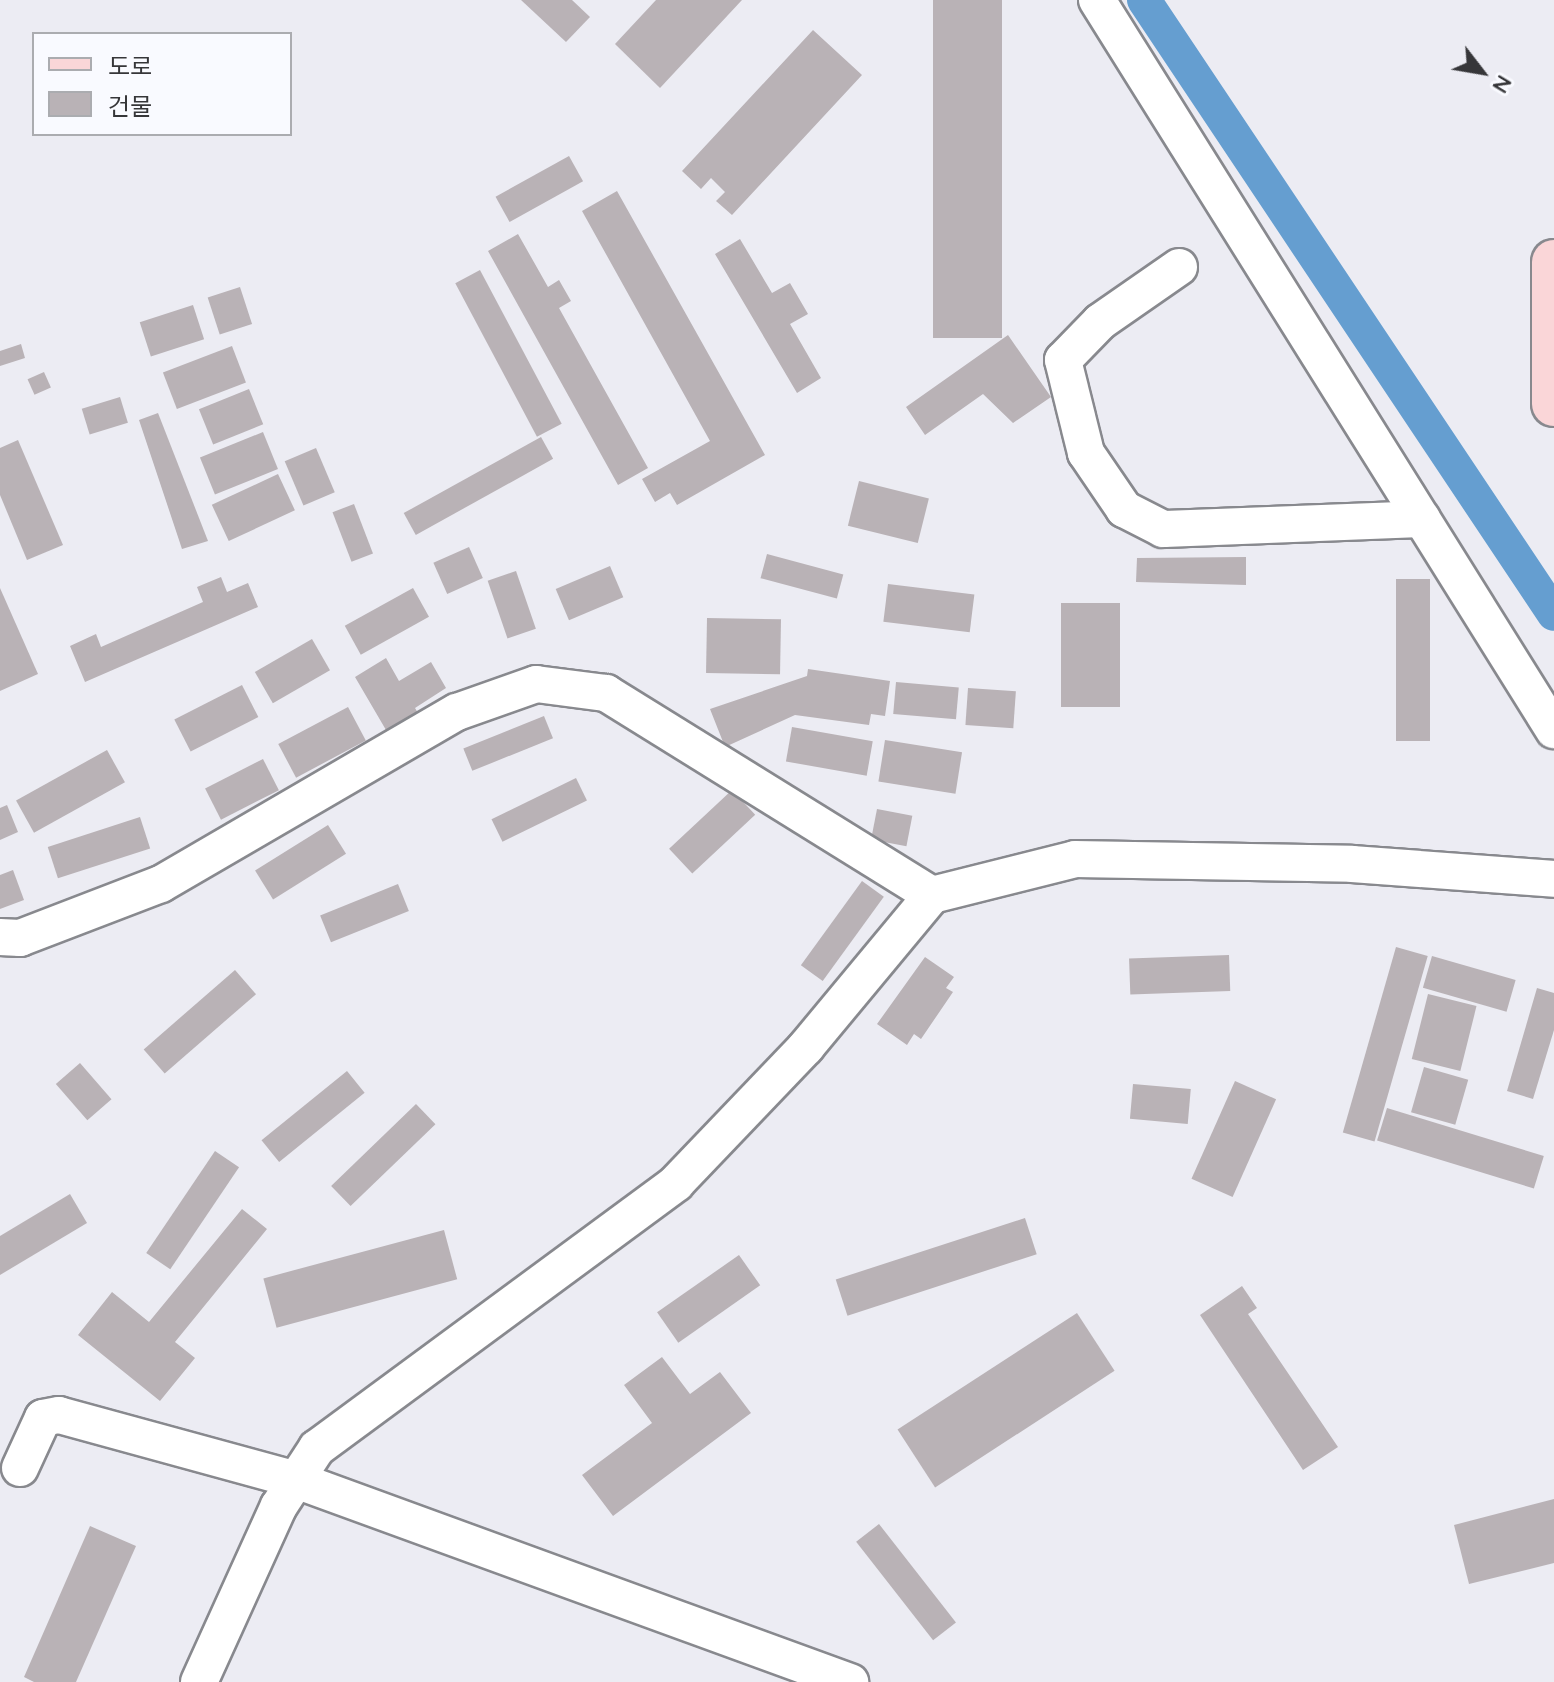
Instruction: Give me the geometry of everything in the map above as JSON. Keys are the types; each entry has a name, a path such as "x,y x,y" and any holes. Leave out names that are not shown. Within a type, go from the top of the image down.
{"main road":[{"path":"1554,262 1554,404"}],"street":[{"path":"1097,0 1554,730"},
{"path":"1179,267 1100,322 1063,360 1086,453 1124,509 1163,529 1422,519"},
{"path":"0,937 20,938 161,884 457,712 536,684 606,693 932,895"},
{"path":"199,1682 296,1480 317,1448 385,1392 676,1183 806,1047 932,895 1075,859 1352,864 1554,879"},
{"path":"20,1468 43,1418 59,1415 296,1480 850,1682"}],"building":[{"path":"521,0 572,0 590,17 566,42"},
{"path":"656,0 742,0 660,88 615,44"},
{"path":"933,0 1002,0 1002,338 933,338"},
{"path":"813,30 862,75 732,215 716,201 725,192 711,178 701,189 682,171"},
{"path":"569,156 583,181 510,222 496,197"},
{"path":"617,191 765,455 677,505 670,493 655,502 642,479 710,441 582,211"},
{"path":"518,234 548,287 559,280 571,301 559,308 648,468 618,485 488,251"},
{"path":"740,239 772,293 790,283 808,314 790,324 821,378 797,393 715,254"},
{"path":"480,270 562,424 537,437 455,283"},
{"path":"240,287 252,324 220,335 208,298"},
{"path":"193,305 204,339 151,357 140,322"},
{"path":"1008,335 1051,397 1013,423 983,394 925,435 906,407"},
{"path":"21,344 25,358 0,366 0,351"},
{"path":"232,346 246,382 177,409 163,373"},
{"path":"44,372 51,388 34,395 28,379"},
{"path":"249,389 263,424 213,444 199,409"},
{"path":"120,397 128,423 90,435 82,409"},
{"path":"158,413 208,541 182,549 139,420"},
{"path":"263,432 278,469 215,495 200,457"},
{"path":"541,437 553,459 416,535 404,513"},
{"path":"18,440 63,545 27,560 0,495 0,448"},
{"path":"316,448 335,492 303,505 285,461"},
{"path":"278,474 295,510 229,541 212,505"},
{"path":"859,481 929,498 918,543 848,526"},
{"path":"354,504 373,553 352,562 333,512"},
{"path":"469,547 483,578 447,594 433,563"},
{"path":"767,554 843,574 837,599 761,578"},
{"path":"1246,557 1246,585 1136,582 1137,558"},
{"path":"610,566 623,597 569,620 556,589"},
{"path":"516,571 536,629 507,638 488,581"},
{"path":"221,577 227,592 248,583 258,607 85,682 70,646 96,634 101,647 203,602 197,587"},
{"path":"1396,579 1430,579 1430,741 1396,741"},
{"path":"888,584 974,595 970,632 883,622"},
{"path":"0,588 38,674 0,691"},
{"path":"413,588 429,617 361,655 345,626"},
{"path":"1061,603 1120,603 1120,707 1061,707"},
{"path":"707,618 781,619 780,674 706,673"},
{"path":"312,639 330,670 273,703 255,672"},
{"path":"386,658 399,681 431,662 446,688 415,708 424,723 393,742 355,677"},
{"path":"808,669 890,681 885,716 871,714 869,725 795,715 725,747 710,709 807,676"},
{"path":"896,682 959,687 956,719 893,714"},
{"path":"242,685 258,717 191,752 174,720"},
{"path":"968,688 1016,691 1013,728 965,725"},
{"path":"348,707 366,741 296,778 278,744"},
{"path":"544,716 553,738 472,771 463,749"},
{"path":"792,727 873,741 867,776 786,761"},
{"path":"885,740 962,752 955,794 878,781"},
{"path":"107,750 125,782 34,833 16,800"},
{"path":"263,759 279,790 221,820 205,789"},
{"path":"576,778 587,800 502,842 492,819"},
{"path":"732,790 755,815 692,874 669,849"},
{"path":"7,805 18,832 0,840 0,808"},
{"path":"877,809 912,816 906,846 871,839"},
{"path":"140,817 150,848 58,878 48,847"},
{"path":"328,825 346,854 273,899 255,871"},
{"path":"13,870 24,900 0,909 0,875"},
{"path":"862,881 884,897 823,981 801,965"},
{"path":"398,884 409,911 331,942 320,915"},
{"path":"1396,947 1428,956 1375,1142 1343,1133"},
{"path":"1229,955 1230,991 1130,994 1129,958"},
{"path":"1432,956 1516,980 1507,1012 1423,988"},
{"path":"925,957 954,977 946,988 953,992 921,1039 914,1034 907,1045 877,1024"},
{"path":"235,970 256,994 165,1074 144,1049"},
{"path":"1537,988 1554,993 1554,1030 1533,1099 1507,1091"},
{"path":"1428,994 1477,1006 1460,1071 1412,1059"},
{"path":"80,1063 111,1099 87,1120 56,1084"},
{"path":"1424,1067 1468,1080 1455,1125 1411,1112"},
{"path":"347,1071 365,1093 279,1162 262,1140"},
{"path":"1235,1081 1276,1099 1233,1197 1191,1179"},
{"path":"1133,1084 1191,1089 1188,1124 1130,1119"},
{"path":"416,1104 435,1124 351,1206 331,1186"},
{"path":"1387,1108 1544,1156 1534,1188 1377,1141"},
{"path":"215,1151 239,1167 170,1269 146,1253"},
{"path":"70,1194 87,1223 0,1275 0,1236"},
{"path":"242,1209 267,1229 175,1342 195,1358 160,1401 78,1335 112,1292 149,1322"},
{"path":"1025,1218 1037,1254 847,1316 836,1279"},
{"path":"444,1230 457,1279 277,1328 263,1278"},
{"path":"739,1255 760,1285 678,1343 657,1312"},
{"path":"1242,1286 1257,1308 1248,1314 1338,1447 1303,1470 1200,1315"},
{"path":"1077,1313 1115,1371 935,1487 898,1430"},
{"path":"662,1357 690,1394 720,1372 751,1413 613,1516 582,1475 652,1423 624,1385"},
{"path":"1554,1499 1554,1563 1469,1584 1454,1525"},
{"path":"879,1524 956,1623 933,1640 856,1542"},
{"path":"90,1526 136,1546 76,1682 34,1682 24,1677"}],"waterway":[{"path":"1144,0 1554,614"}]}
